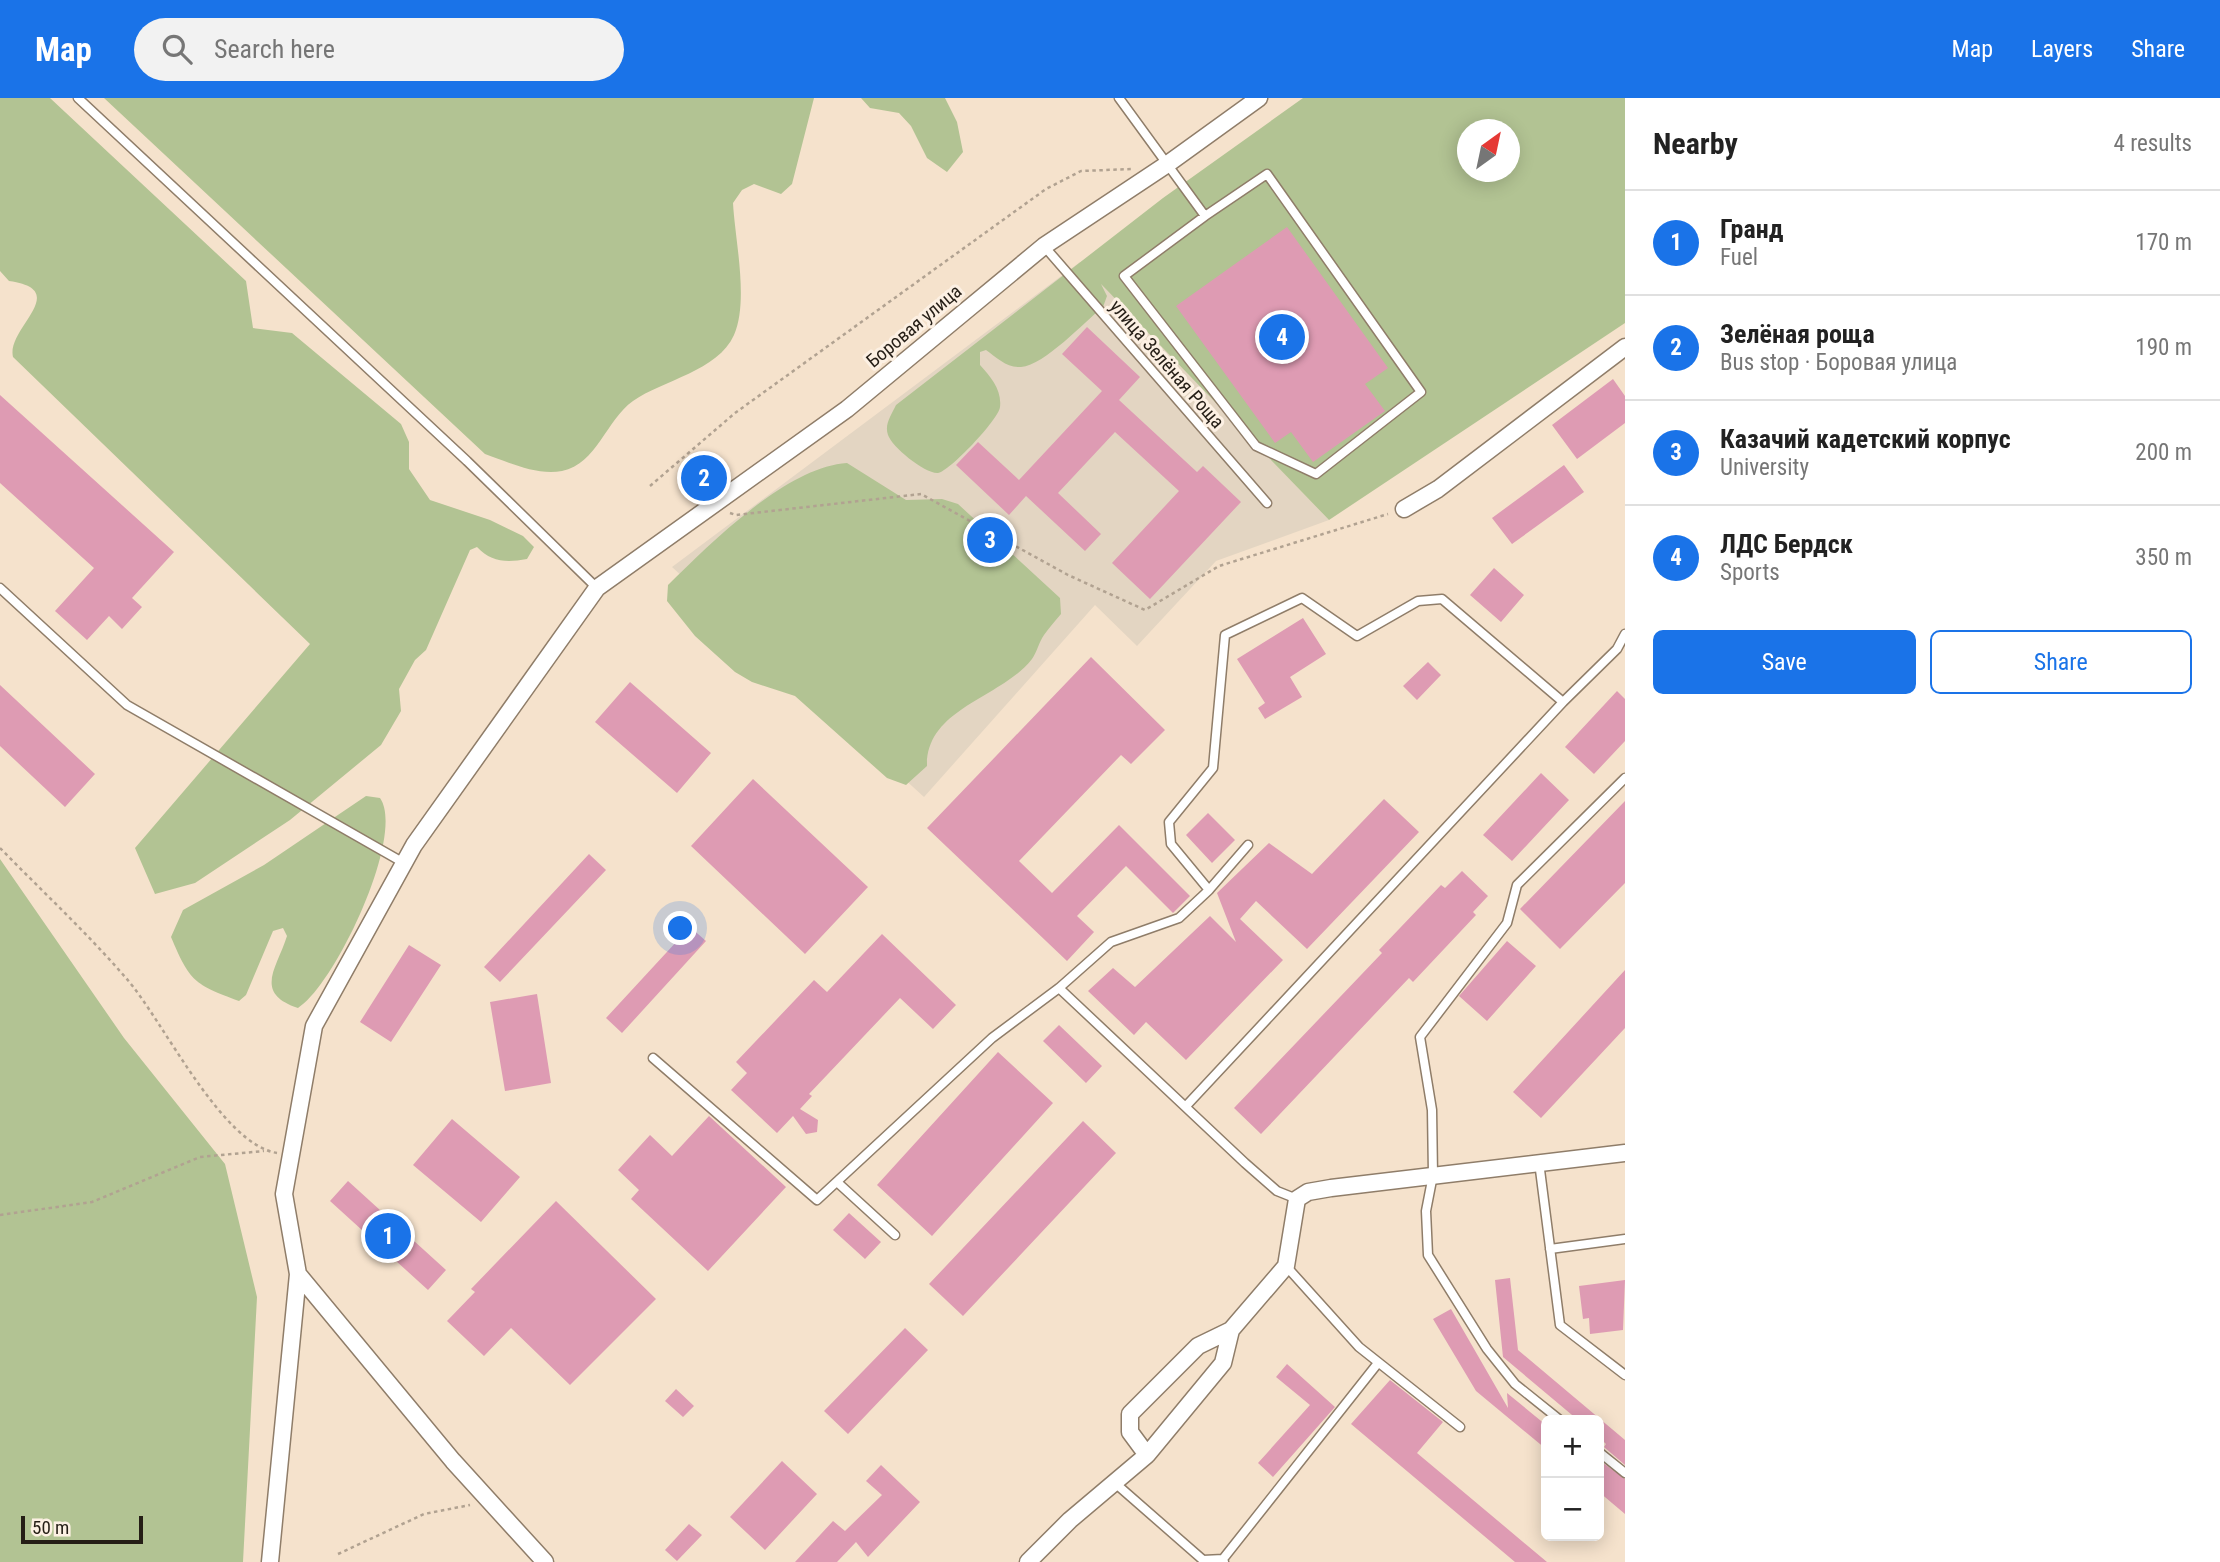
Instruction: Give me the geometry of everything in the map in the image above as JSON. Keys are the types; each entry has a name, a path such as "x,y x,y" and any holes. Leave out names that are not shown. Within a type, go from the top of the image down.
{"street":[{"name":"Боровая улица","path":"298,1274 284,1194 314,1026 404,863 597,588 847,409 1044,246 1169,163 1259,98"},
{"path":"1404,509 1438,489 1625,346"},
{"path":"1147,1455 1130,1432 1130,1414 1198,1346 1231,1329 1286,1266 1297,1199 1308,1192 1625,1153"},
{"path":"298,1274 453,1461 545,1562"},
{"path":"270,1562 298,1274"},
{"path":"1028,1562 1070,1520 1147,1455 1223,1363 1231,1329"}],"lane":[{"path":"78,98 467,461 597,588"},
{"path":"1119,98 1169,163 1205,216"},
{"path":"1267,174 1421,392 1317,474 1256,446 1124,276 1205,216 1267,174"},
{"name":"улица Зелёная Роща","path":"1044,246 1267,503"},
{"path":"0,588 127,705 313,814 404,863"},
{"path":"1209,890 1171,844 1169,822 1213,768 1225,635 1302,598 1357,636 1418,601 1443,598 1563,702"},
{"path":"1186,1105 1563,702 1617,649 1625,634"},
{"path":"1554,1415 1515,1384 1487,1349 1428,1255 1426,1211 1433,1175 1432,1110 1420,1037 1507,923 1517,885 1625,778"},
{"path":"653,1058 817,1200 992,1038 1059,988 1111,942 1180,918 1209,890 1248,845"},
{"path":"1059,988 1277,1191 1297,1199"},
{"path":"1539,1163 1560,1325 1625,1375"},
{"path":"837,1182 895,1235"},
{"path":"1550,1249 1625,1239"},
{"path":"1286,1266 1359,1348 1460,1427"},
{"path":"1115,1483 1203,1560 1224,1561 1378,1363"},
{"path":"1604,1456 1625,1473"}],"path":[{"path":"650,486 735,413 1046,189 1081,171 1132,169"},
{"path":"711,505 736,515 920,494 1068,575 1145,610 1219,566 1404,509"},
{"path":"0,848 128,980 188,1069 230,1121 264,1151"},
{"path":"0,1215 92,1202 200,1157 264,1151 291,1157"},
{"path":"338,1554 424,1514 488,1501 493,1504"}],"shaded area":[{"path":"1080,262 1329,520 1216,561 1137,646 1095,605 924,797 672,567"}],"green space":[{"path":"0,98 50,98 246,281 253,328 292,333 401,424 409,442 409,469 430,500 490,520 523,536 534,547 527,559 512,561 488,556 477,547 470,550 426,650 415,660 399,689 401,711 381,745 290,820 195,883 155,894 135,848 310,644 13,357 13,346 18,334 37,301 36,293 27,286 9,281 0,271"},
{"path":"104,98 814,98 792,184 781,194 754,184 742,190 733,203 741,288 738,321 734,335 726,347 716,358 703,366 633,401 615,419 593,451 574,467 543,472 485,454"},
{"path":"861,98 945,98 957,122 963,152 947,172 927,158 911,126 899,113 870,108"},
{"path":"1303,98 1625,98 1625,323 1329,520 1101,284 1107,296 1103,307 1041,359 1016,367 1002,362 986,350 980,352 980,365 997,389 1000,407 983,433 944,470 938,473 925,469 910,459 891,440 887,427 896,405 1163,198"},
{"path":"847,463 906,500 942,499 958,504 1060,598 1061,614 1044,635 1032,659 1003,684 952,717 939,730 930,746 927,766 906,785 887,778 795,696 752,682 735,672 695,636 667,601 668,585 751,510 799,478"},
{"path":"366,796 380,798 385,817 383,843 375,875 347,941 313,994 298,1008 284,1002 272,987 274,969 287,936 283,928 273,931 246,995 239,1001 195,980 183,964 171,937 183,910 264,865"},
{"path":"0,859 124,1038 225,1164 257,1297 243,1562 0,1562"}],"building":[{"path":"1287,227 1388,368 1365,384 1385,411 1313,462 1291,432 1275,443 1176,306"},
{"path":"1087,327 1140,377 1119,400 1197,472 1203,466 1241,502 1150,599 1112,563 1179,491 1115,432 1058,493 1101,534 1085,551 1026,496 1009,515 956,465 978,442 1019,480 1102,391 1062,354"},
{"path":"1613,379 1625,396 1625,423 1577,459 1552,425"},
{"path":"0,395 174,552 132,598 142,607 122,629 109,616 87,640 55,611 94,568 0,483"},
{"path":"1564,465 1584,492 1512,544 1492,518"},
{"path":"1494,568 1524,595 1501,622 1470,595"},
{"path":"1303,618 1326,654 1290,677 1302,697 1265,719 1258,708 1265,703 1237,659"},
{"path":"1091,657 1165,730 1131,764 1121,755 1019,861 1052,893 1119,825 1190,896 1173,913 1126,866 1077,916 1094,932 1067,961 927,828"},
{"path":"1428,662 1441,675 1417,700 1403,686"},
{"path":"630,682 711,753 677,793 595,722"},
{"path":"0,685 95,774 65,807 0,746"},
{"path":"1617,691 1625,699 1625,741 1594,774 1565,747"},
{"path":"1541,773 1569,800 1512,861 1483,835"},
{"path":"753,779 868,887 805,954 691,846"},
{"path":"1384,799 1419,832 1307,949 1256,901 1240,919 1283,960 1186,1060 1146,1022 1134,1035 1088,991 1113,968 1135,987 1210,916 1236,942 1217,893 1269,843 1312,874"},
{"path":"1625,801 1625,883 1560,949 1520,909"},
{"path":"1208,813 1235,840 1212,863 1186,835"},
{"path":"589,854 606,870 500,982 484,967"},
{"path":"1462,871 1488,896 1473,912 1476,915 1413,982 1409,978 1261,1134 1234,1108 1382,953 1379,950 1441,885 1445,888"},
{"path":"690,927 706,941 622,1033 606,1018"},
{"path":"882,934 956,1005 933,1029 900,998 809,1094 812,1096 800,1109 818,1120 817,1132 806,1134 793,1116 777,1133 731,1090 747,1073 736,1062 814,980 827,992"},
{"path":"1507,941 1536,966 1487,1021 1459,996"},
{"path":"409,945 441,965 391,1042 360,1022"},
{"path":"1625,970 1625,1028 1541,1118 1513,1092"},
{"path":"537,994 551,1083 505,1091 490,1002"},
{"path":"1059,1025 1102,1066 1086,1083 1043,1041"},
{"path":"998,1052 1053,1103 932,1236 877,1185"},
{"path":"709,1116 786,1187 708,1271 631,1199 639,1190 618,1170 650,1135 672,1156"},
{"path":"452,1119 520,1177 481,1222 413,1165"},
{"path":"1083,1121 1116,1153 963,1316 929,1284"},
{"path":"348,1181 446,1270 428,1290 330,1201"},
{"path":"556,1201 656,1299 570,1385 511,1328 484,1356 447,1321 475,1292 471,1289"},
{"path":"849,1213 881,1242 865,1259 833,1230"},
{"path":"1510,1278 1518,1350 1595,1415 1572,1415 1503,1357 1495,1280"},
{"path":"1625,1280 1623,1330 1590,1334 1589,1318 1583,1319 1579,1286"},
{"path":"1451,1309 1508,1408 1507,1393 1541,1421 1541,1445 1476,1391 1433,1319"},
{"path":"905,1328 928,1350 848,1434 824,1411"},
{"path":"1287,1364 1335,1407 1273,1477 1258,1463 1310,1405 1276,1377"},
{"path":"1390,1380 1443,1422 1417,1453 1547,1562 1515,1562 1351,1424"},
{"path":"676,1389 694,1406 683,1417 665,1401"},
{"path":"1604,1422 1625,1440 1625,1465 1604,1447"},
{"path":"782,1461 817,1494 765,1550 730,1517"},
{"path":"1604,1464 1625,1479 1625,1514 1604,1496"},
{"path":"881,1465 920,1502 868,1557 856,1542 837,1562 795,1562 833,1521 845,1531 882,1495 866,1481"},
{"path":"689,1524 702,1535 677,1561 665,1550"}],"place":[{"name":"ЛДС Бердск","path":"1282,337"},
{"name":"Зелёная роща","path":"704,478"},
{"name":"Казачий кадетский корпус","path":"990,540"},
{"name":"Гранд","path":"388,1236"}]}
